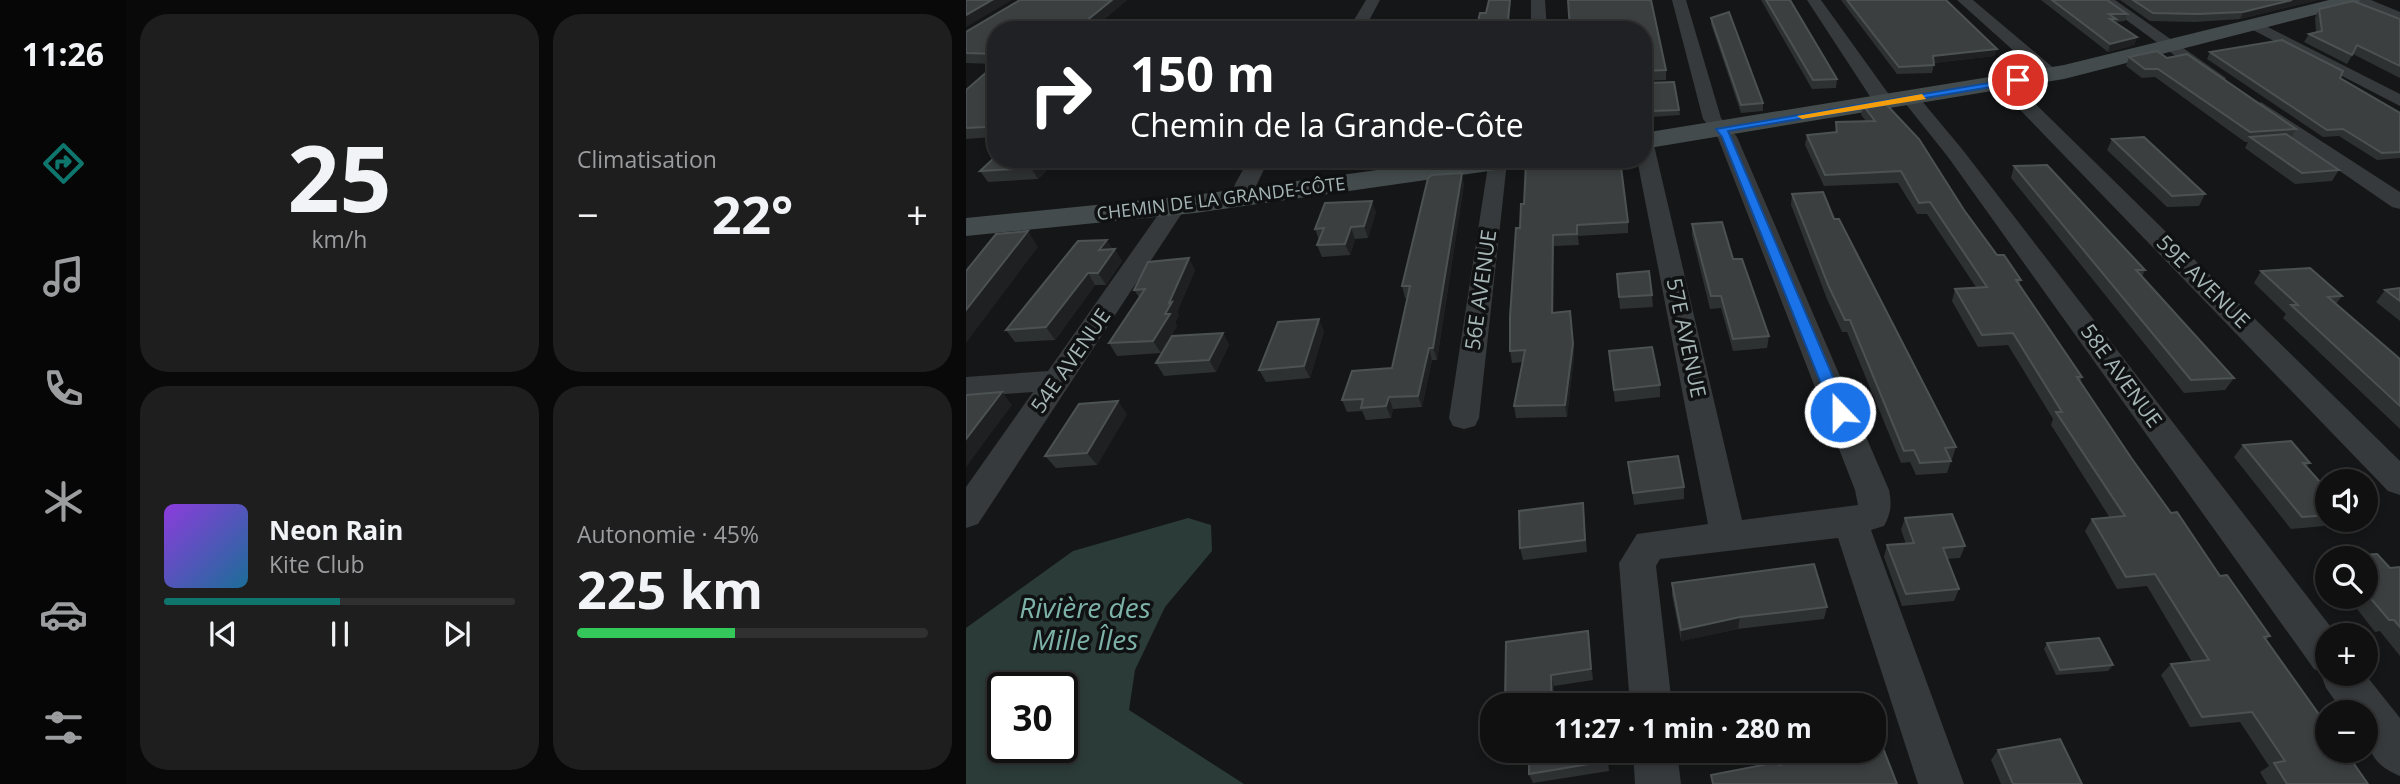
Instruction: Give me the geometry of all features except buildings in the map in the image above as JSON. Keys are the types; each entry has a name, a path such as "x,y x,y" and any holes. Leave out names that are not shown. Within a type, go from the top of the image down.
{"main road":[{"path":"1652,140 2050,74 2351,0"},
{"name":"CHEMIN DE LA GRANDE-CÔTE","path":"966,227 1243,198 1457,168"}],"street":[{"path":"1361,21 1373,0"},
{"path":"1538,0 1539,21"},
{"path":"1650,693 1637,563 1650,545 1850,522 1872,516 1875,505 1872,490 1727,136 1712,119 1679,0"},
{"name":"58E AVENUE","path":"1814,0 1877,94 1898,101 1955,153 2315,638"},
{"path":"1964,0 2050,74"},
{"path":"2106,0 2400,202"},
{"path":"2358,0 2400,18"},
{"path":"2254,25 2400,101"},
{"name":"59E AVENUE","path":"2004,83 2400,482"},
{"path":"1243,198 1255,168"},
{"name":"56E AVENUE","path":"1464,418 1506,168"},
{"name":"57E AVENUE","path":"1649,168 1728,535"},
{"name":"54E AVENUE","path":"966,514 1175,206"},
{"path":"966,387 1058,380"},
{"path":"1850,522 1941,784"},
{"path":"2349,686 2400,754"},
{"path":"1656,763 1658,784"}],"water":[{"name":"Rivière des Mille Îles","path":"1188,518 1211,525 1212,551 1165,607 1135,670 1129,710 1244,784 966,784 966,628 1073,551"}],"slow traffic":[{"path":"1802,116 1922,97"}],"route":[{"path":"1840,412 1727,136 1721,129 2018,80"}]}
